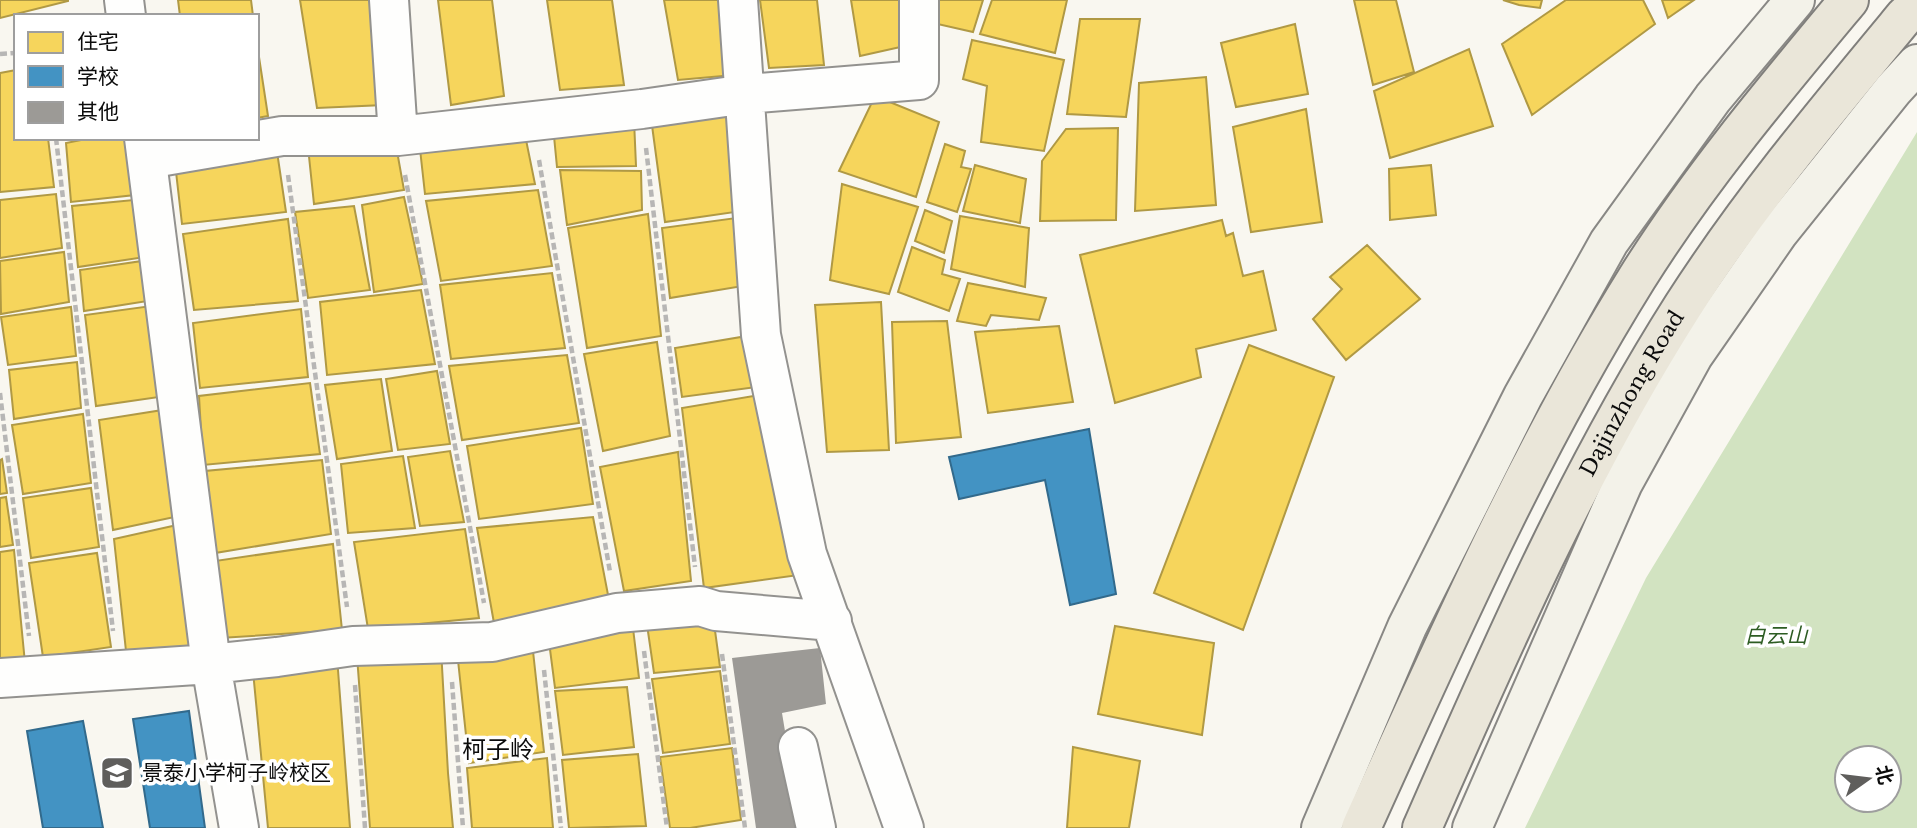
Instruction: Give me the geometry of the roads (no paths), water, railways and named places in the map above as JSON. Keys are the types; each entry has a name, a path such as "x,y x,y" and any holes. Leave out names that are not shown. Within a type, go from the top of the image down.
{"main road":[{"path":"1361,828 1511,502 1590,357 1637,278 1702,181 1849,0"},
{"name":"Dajinzhong Road","path":"1422,828 1559,526 1623,406 1683,307 1745,214 1831,105 1917,5"}],"street":[{"path":"389,0 398,136"},
{"path":"738,0 761,335 807,554 904,828"},
{"path":"259,138 398,136 642,109 746,94 919,80 919,0"},
{"path":"1321,828 1407,627 1523,396 1609,242 1713,98 1795,0"},
{"path":"1472,828 1623,483 1693,356 1779,232 1917,64"},
{"path":"239,828 211,664 145,149 240,140"},
{"path":"17,677 211,664 353,646 492,642 628,612 708,609 832,621"},
{"path":"798,747 816,828"}],"place":[{"name":"景泰小学柯子岭校区","path":"117,773"}],"district":[{"name":"柯子岭","path":"498,750"}],"park label":[{"name":"白云山","path":"1776,636"}]}
